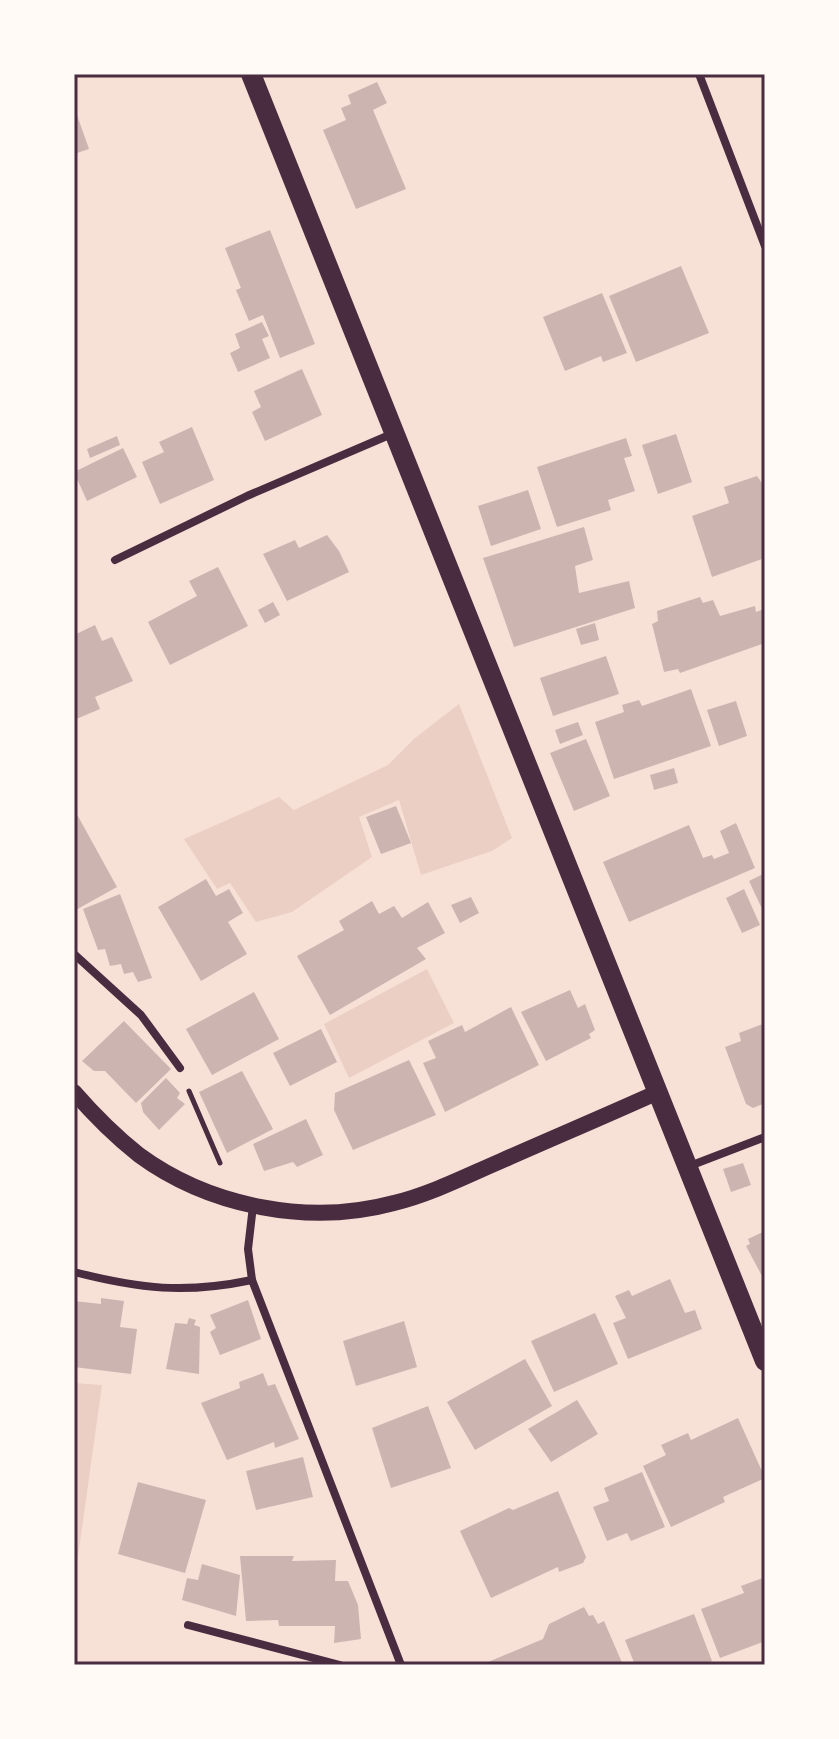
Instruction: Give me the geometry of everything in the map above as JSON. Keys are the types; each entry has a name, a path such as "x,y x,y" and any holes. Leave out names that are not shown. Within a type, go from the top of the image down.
{"main road":[{"path":"251,74 765,1361"},
{"path":"74,1092 104,1125 141,1156 178,1179 253,1206 302,1213 344,1213 393,1203 444,1186 656,1093"}],"street":[{"path":"699,74 765,246"},
{"path":"115,560 247,496 395,433"},
{"path":"74,954 141,1015 180,1068"},
{"path":"687,1167 765,1137"},
{"path":"253,1206 248,1249 252,1280 401,1665"},
{"path":"74,1272 101,1279 182,1290 252,1280"},
{"path":"188,1625 340,1665"}],"path":[{"path":"180,1068 224,1172"}],"shaded area":[{"path":"459,704 512,838 492,851 421,875 399,800 359,817 372,857 292,912 256,922 230,883 217,889 184,839 279,797 294,810 388,765 415,738"},
{"path":"427,969 454,1023 349,1078 324,1024"},
{"path":"74,1383 102,1385 74,1585"}],"building":[{"path":"377,82 387,103 373,110 406,189 356,209 323,130 346,120 341,108 351,104 348,95"},
{"path":"77,115 89,149 74,154 74,116"},
{"path":"270,230 315,344 280,358 263,315 249,321 236,290 241,288 225,248"},
{"path":"681,266 709,333 636,362 609,296"},
{"path":"602,293 627,353 603,362 601,356 565,371 543,317"},
{"path":"262,322 269,336 262,339 270,358 238,372 230,353 240,348 235,334"},
{"path":"302,369 322,415 265,441 252,412 261,407 254,391"},
{"path":"192,427 214,480 160,504 142,462 164,452 159,442"},
{"path":"676,434 692,482 658,494 642,445"},
{"path":"117,436 120,445 90,458 87,449"},
{"path":"626,438 632,456 624,458 635,491 608,500 611,510 557,527 537,467"},
{"path":"123,448 137,477 87,501 74,472"},
{"path":"757,476 765,487 765,558 712,577 692,516 729,503 724,487"},
{"path":"528,490 541,529 491,546 478,506"},
{"path":"584,527 593,560 575,566 579,593 629,581 635,608 514,647 483,558"},
{"path":"327,535 349,572 287,601 263,554 295,540 299,548"},
{"path":"218,567 248,626 170,665 148,622 197,596 189,581"},
{"path":"700,597 703,603 713,600 720,616 755,606 756,612 764,609 765,643 680,673 678,669 664,672 652,624 658,621 657,611"},
{"path":"273,602 280,615 265,623 258,610"},
{"path":"595,623 599,640 581,645 576,629"},
{"path":"95,625 102,641 112,637 133,681 95,697 100,709 74,720 74,635"},
{"path":"606,656 619,694 553,716 540,678"},
{"path":"691,689 711,746 614,779 595,722 624,712 622,705 639,700 642,706"},
{"path":"736,701 747,736 719,746 707,710"},
{"path":"578,722 583,735 560,744 555,730"},
{"path":"586,739 610,796 574,811 550,753"},
{"path":"674,768 678,783 654,790 650,775"},
{"path":"396,806 411,843 381,854 366,817"},
{"path":"74,809 117,887 74,911"},
{"path":"736,823 755,868 629,922 603,862 689,825 703,858 712,855 714,859 729,853 720,831"},
{"path":"765,873 765,915 749,881"},
{"path":"206,879 216,896 229,889 243,913 228,922 247,954 201,981 158,907"},
{"path":"744,889 760,925 742,933 726,898"},
{"path":"120,894 152,978 138,982 133,972 124,974 121,964 110,966 105,949 98,950 83,909"},
{"path":"471,897 479,913 460,923 451,905"},
{"path":"372,901 379,914 394,906 402,918 428,902 445,933 417,948 426,959 330,1015 297,956 344,930 339,921"},
{"path":"570,990 578,1008 585,1004 595,1030 589,1034 591,1038 546,1061 521,1012"},
{"path":"254,992 279,1039 212,1075 186,1029"},
{"path":"511,1007 539,1065 445,1112 423,1063 436,1058 428,1041 462,1025 465,1032"},
{"path":"124,1021 171,1069 136,1103 105,1071 94,1071 82,1061"},
{"path":"765,1023 765,1103 753,1108 746,1104 725,1047 741,1041 739,1033"},
{"path":"321,1029 337,1062 290,1086 273,1053"},
{"path":"409,1060 436,1115 353,1150 334,1110 335,1093"},
{"path":"242,1071 273,1129 227,1153 199,1092"},
{"path":"166,1078 180,1093 177,1098 185,1104 159,1130 143,1112 141,1103"},
{"path":"306,1119 323,1155 297,1167 293,1162 264,1171 253,1144"},
{"path":"743,1163 751,1185 731,1192 723,1169"},
{"path":"765,1231 765,1275 762,1276 746,1246 750,1244 748,1239"},
{"path":"670,1279 685,1313 695,1310 702,1329 628,1359 613,1323 626,1318 615,1296 629,1290 632,1296"},
{"path":"101,1298 124,1301 120,1327 137,1329 131,1374 74,1367 74,1301 101,1304"},
{"path":"248,1300 261,1339 220,1355 210,1332 216,1328 210,1315"},
{"path":"595,1313 618,1364 554,1392 531,1341"},
{"path":"189,1318 196,1320 194,1325 200,1327 199,1374 166,1369 175,1323 187,1324"},
{"path":"404,1321 417,1367 356,1386 343,1341"},
{"path":"525,1359 552,1406 475,1450 447,1402"},
{"path":"263,1373 268,1386 275,1384 299,1439 275,1448 274,1442 227,1460 201,1403 240,1388 239,1382"},
{"path":"577,1400 598,1434 551,1462 528,1429"},
{"path":"428,1406 451,1468 391,1488 372,1428"},
{"path":"738,1418 765,1478 723,1497 725,1502 671,1527 643,1466 666,1455 661,1445 688,1433 691,1440"},
{"path":"303,1457 313,1497 256,1510 246,1471"},
{"path":"642,1472 665,1527 631,1541 627,1533 607,1541 593,1507 609,1501 604,1488"},
{"path":"138,1482 206,1500 185,1573 118,1554"},
{"path":"558,1491 586,1557 583,1563 559,1572 558,1567 491,1598 460,1531 509,1508 513,1510"},
{"path":"240,1556 294,1556 292,1561 336,1560 335,1581 348,1581 358,1605 361,1639 334,1643 335,1626 279,1626 278,1620 246,1621"},
{"path":"202,1564 240,1575 236,1616 182,1600 187,1578 198,1580"},
{"path":"765,1577 765,1641 720,1658 701,1609 744,1593 741,1586"},
{"path":"584,1607 598,1624 604,1621 623,1665 481,1665 543,1639 549,1624"},
{"path":"694,1614 712,1661 702,1665 635,1665 625,1640"}]}
